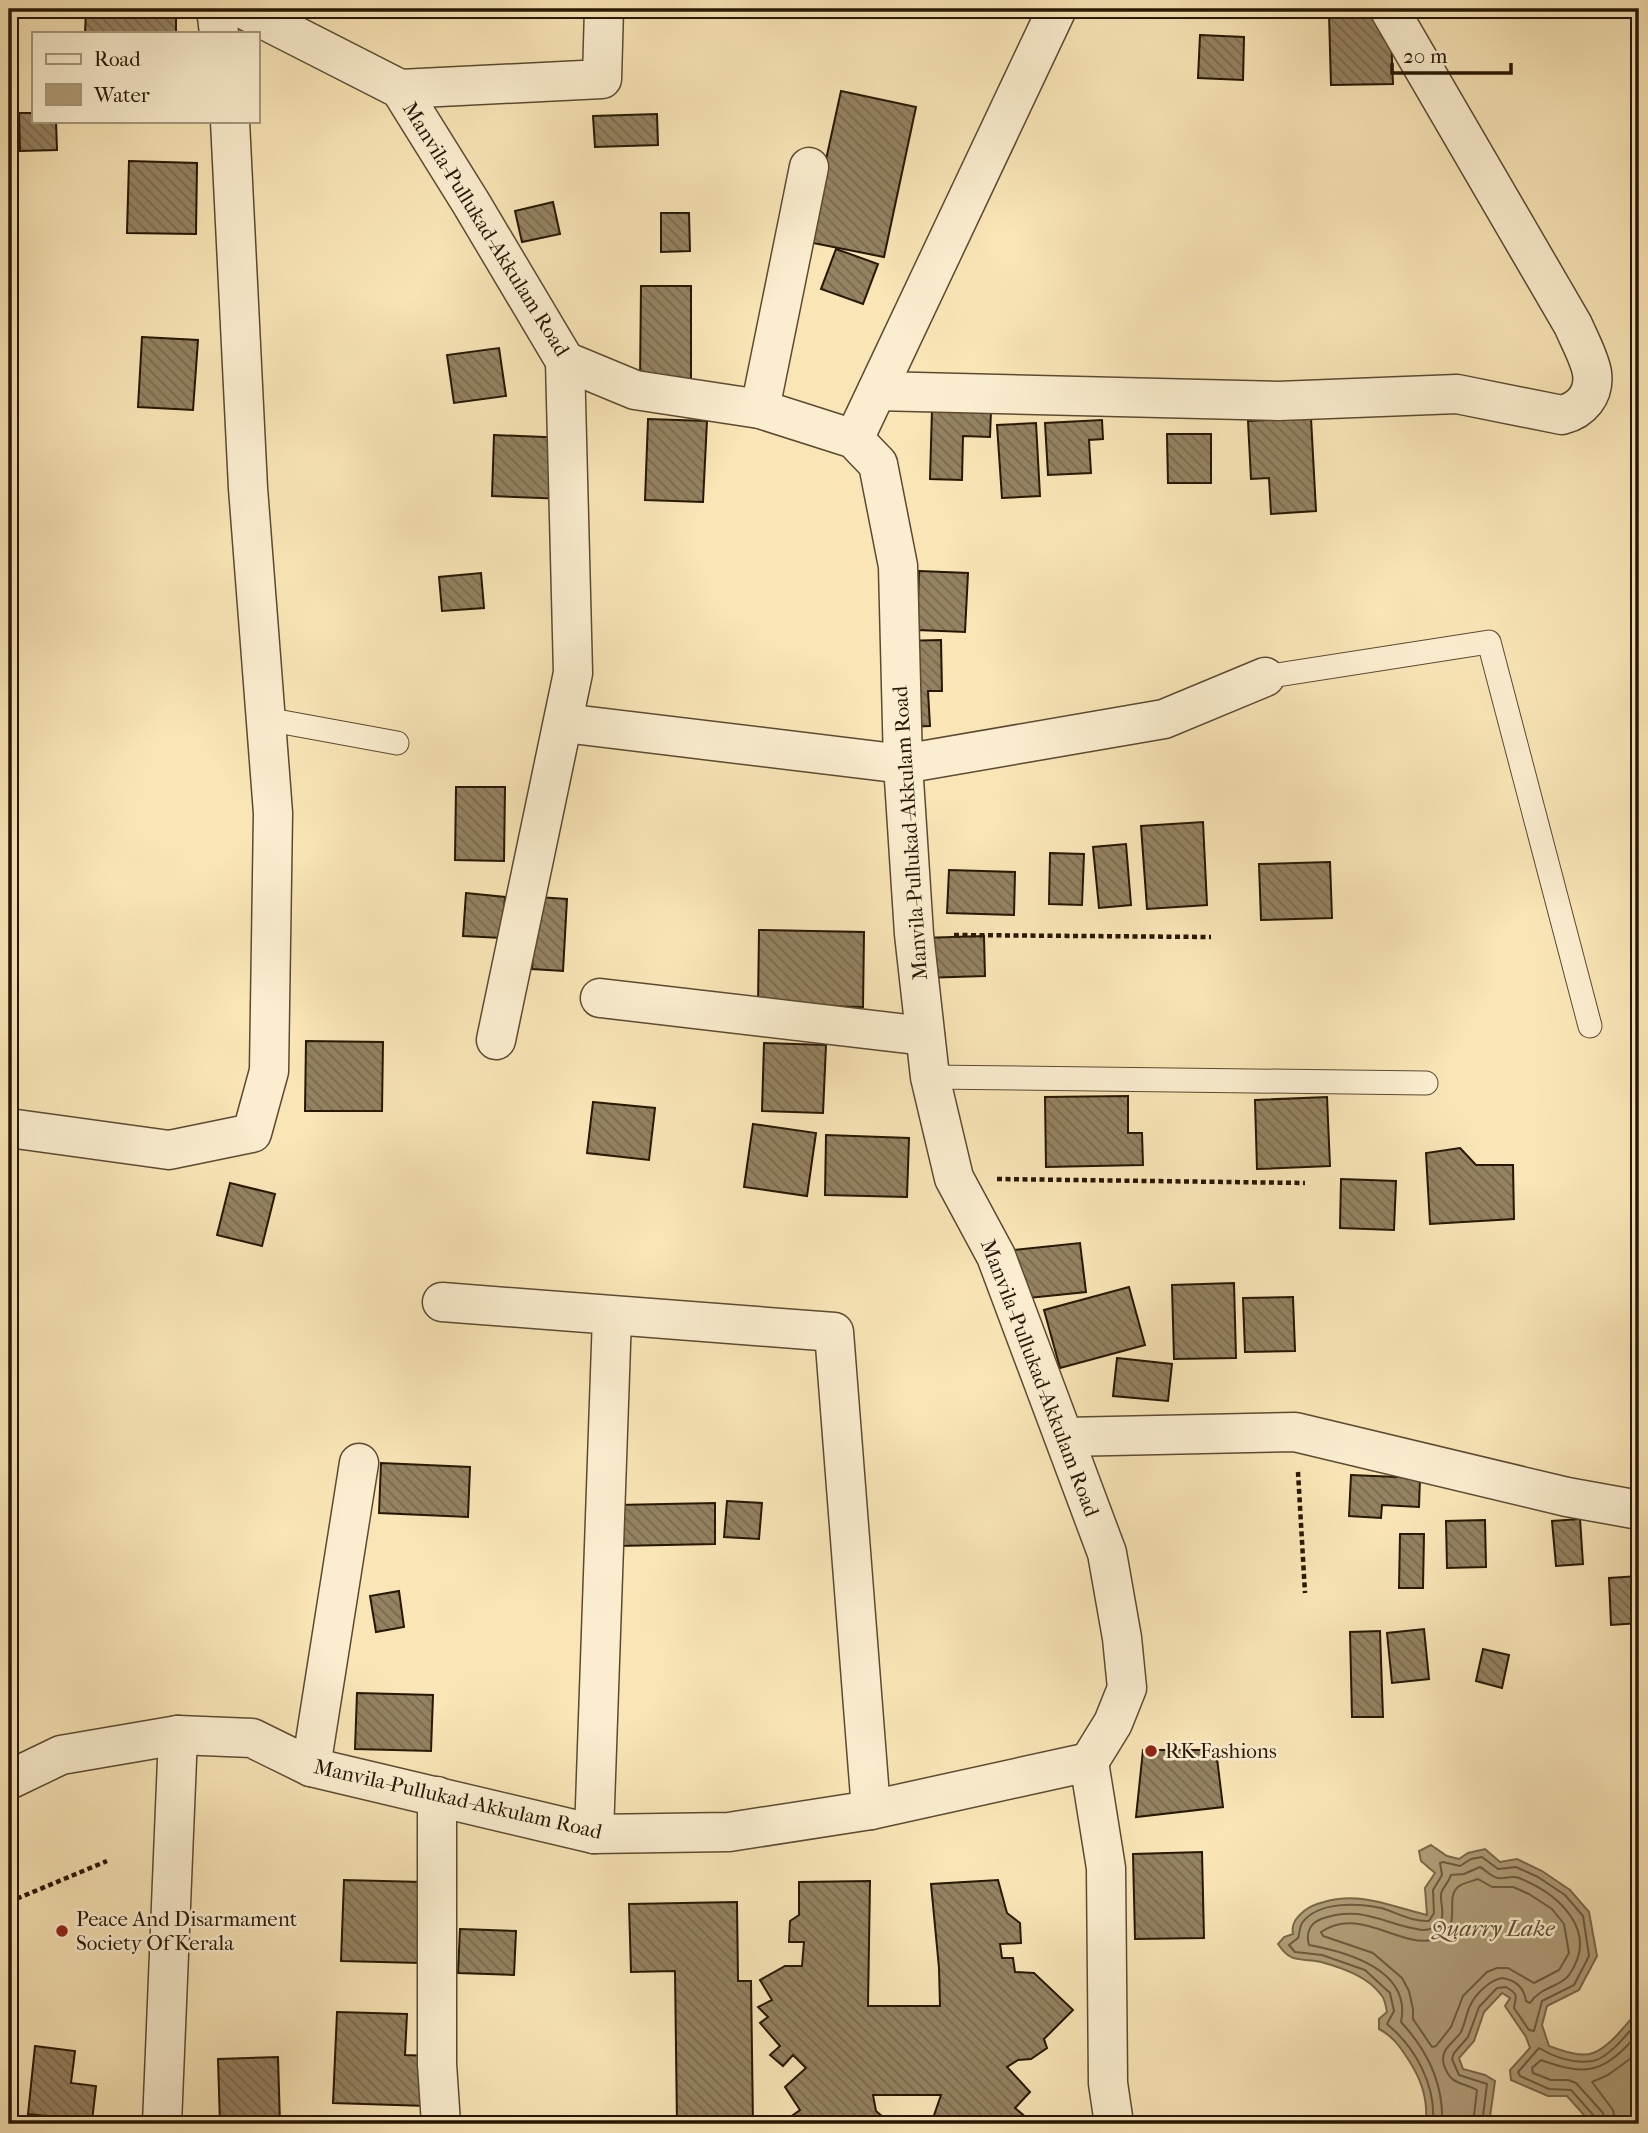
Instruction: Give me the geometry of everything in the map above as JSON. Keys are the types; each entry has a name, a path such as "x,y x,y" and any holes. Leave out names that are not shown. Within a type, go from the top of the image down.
{"street":[{"path":"216,9 219,32"},
{"name":"Manvila-Pullukad-Akkulam Road","path":"9,1780 61,1755 178,1735 252,1738 311,1767 594,1834 729,1832 871,1810 1089,1762 1113,1723 1127,1688 1122,1638 1107,1553 996,1256 954,1178 930,1077 915,934 903,764 898,566 878,464 853,439 760,410 635,390 565,361 400,89 243,9"},
{"path":"400,89 603,79 604,9"},
{"path":"853,439 1057,9"},
{"path":"877,391 1278,401 1457,394 1562,415 1575,412 1586,402 1592,373 1573,325 1389,9"},
{"path":"9,1128 169,1150 252,1132 270,1071 273,813 248,488 230,122"},
{"path":"760,410 809,167"},
{"path":"496,1040 573,673 565,361"},
{"path":"564,723 903,764 1164,719 1265,677"},
{"path":"600,998 925,1036"},
{"path":"442,1302 834,1332 871,1810"},
{"path":"594,1834 612,1316"},
{"path":"1065,1437 1295,1432 1567,1497 1639,1510"},
{"path":"311,1767 359,1463"},
{"path":"162,2124 178,1735"},
{"path":"1089,1762 1106,1868 1108,2083 1114,2124"},
{"path":"437,1796 437,2064 442,2124"}],"lane":[{"path":"1265,677 1489,642 1590,1026"},
{"path":"265,719 397,743"},
{"path":"930,1077 1426,1083"}],"path":[{"path":"915,934 1211,937"},
{"path":"954,1178 1305,1182"},
{"path":"1295,1432 1304,1593"},
{"path":"9,1902 107,1861"}],"water":[{"name":"Quarry Lake","path":"1431,1845 1447,1856 1459,1859 1468,1853 1485,1849 1500,1862 1517,1859 1542,1871 1570,1890 1589,1912 1597,1956 1579,1990 1547,2006 1542,2025 1549,2046 1583,2055 1606,2046 1639,2010 1639,2124 1592,2124 1567,2096 1548,2096 1511,2080 1510,2070 1530,2048 1526,2037 1505,2006 1510,1998 1502,1993 1484,2012 1474,2041 1459,2058 1463,2069 1485,2075 1495,2081 1489,2124 1426,2124 1425,2096 1416,2072 1397,2044 1379,2029 1379,2019 1387,2012 1384,1999 1377,1989 1347,1970 1321,1962 1292,1958 1278,1944 1284,1937 1293,1934 1295,1921 1306,1909 1338,1899 1376,1901 1427,1915 1425,1888 1435,1873 1421,1861 1419,1851"}],"building":[{"path":"11,9 13,65 9,65"},
{"path":"86,11 176,15 176,32 85,32"},
{"path":"1390,12 1393,84 1331,85 1329,14"},
{"path":"1200,35 1244,37 1243,80 1198,78"},
{"path":"841,91 916,107 884,257 808,242"},
{"path":"19,113 32,113 32,122 56,122 57,150 20,151"},
{"path":"657,114 658,145 595,147 593,116"},
{"path":"129,161 197,163 196,234 127,233"},
{"path":"553,202 560,234 522,242 515,211"},
{"path":"661,213 689,213 690,251 661,252"},
{"path":"836,249 878,264 863,304 821,289"},
{"path":"641,286 691,286 691,384 640,384"},
{"path":"142,337 198,340 193,410 138,407"},
{"path":"499,348 506,396 454,403 447,355"},
{"path":"932,409 991,411 990,437 963,436 962,480 930,479"},
{"path":"1311,418 1316,511 1271,514 1269,478 1251,479 1248,421"},
{"path":"648,419 707,421 703,502 645,500"},
{"path":"1102,420 1103,439 1089,440 1091,473 1048,475 1045,423"},
{"path":"1036,423 1040,496 1002,498 997,425"},
{"path":"1167,434 1211,434 1211,483 1168,483"},
{"path":"494,435 568,438 566,499 492,496"},
{"path":"919,571 968,573 965,632 917,630"},
{"path":"481,573 484,608 442,611 439,577"},
{"path":"941,640 942,691 928,691 930,726 903,727 900,641"},
{"path":"456,787 505,787 504,861 455,860"},
{"path":"1203,822 1207,905 1147,909 1141,826"},
{"path":"1126,844 1131,905 1099,908 1093,847"},
{"path":"1050,853 1084,854 1082,905 1049,904"},
{"path":"1330,862 1332,918 1261,920 1259,864"},
{"path":"949,870 1015,872 1014,915 947,913"},
{"path":"466,893 505,897 502,938 463,936"},
{"path":"537,897 567,899 563,971 532,969"},
{"path":"759,930 864,932 863,1007 758,1005"},
{"path":"984,936 985,976 922,978 921,938"},
{"path":"306,1041 383,1042 382,1111 305,1111"},
{"path":"764,1043 826,1045 823,1113 762,1111"},
{"path":"1128,1096 1128,1133 1142,1133 1143,1165 1046,1167 1045,1097"},
{"path":"1327,1097 1330,1166 1257,1169 1255,1100"},
{"path":"593,1102 655,1108 649,1160 587,1153"},
{"path":"753,1124 816,1133 807,1196 744,1187"},
{"path":"826,1135 909,1138 907,1197 825,1195"},
{"path":"1460,1148 1476,1165 1513,1165 1514,1219 1430,1224 1426,1153"},
{"path":"1341,1179 1396,1181 1394,1230 1340,1228"},
{"path":"230,1183 275,1194 262,1246 217,1235"},
{"path":"1080,1243 1086,1292 1019,1299 1014,1250"},
{"path":"1234,1283 1236,1358 1174,1359 1172,1285"},
{"path":"1129,1287 1145,1345 1060,1368 1044,1310"},
{"path":"1293,1297 1295,1351 1245,1352 1243,1298"},
{"path":"1117,1358 1172,1364 1168,1401 1113,1396"},
{"path":"381,1463 470,1467 468,1517 379,1513"},
{"path":"1351,1475 1420,1478 1419,1507 1382,1505 1381,1518 1349,1516"},
{"path":"727,1501 762,1503 759,1539 724,1537"},
{"path":"715,1503 715,1544 616,1546 616,1505"},
{"path":"1580,1519 1583,1564 1556,1566 1552,1521"},
{"path":"1485,1520 1486,1567 1447,1568 1446,1521"},
{"path":"1400,1534 1424,1534 1423,1588 1399,1588"},
{"path":"1639,1576 1639,1623 1611,1625 1609,1578"},
{"path":"399,1591 404,1627 376,1632 370,1596"},
{"path":"1424,1629 1429,1679 1392,1683 1387,1633"},
{"path":"1380,1631 1383,1717 1352,1717 1350,1632"},
{"path":"1483,1649 1509,1655 1502,1688 1476,1681"},
{"path":"357,1693 433,1695 431,1751 355,1749"},
{"path":"1143,1750 1216,1750 1223,1807 1136,1817"},
{"path":"1202,1852 1204,1938 1135,1939 1133,1854"},
{"path":"344,1880 422,1882 420,1963 341,1961"},
{"path":"998,1880 1007,1913 1020,1923 1021,1943 1000,1944 1002,1958 1013,1958 1015,1972 1034,1973 1073,2010 1044,2039 1047,2048 1031,2059 1018,2060 1007,2067 1030,2092 1015,2108 1028,2119 1021,2124 931,2124 941,2095 873,2095 876,2111 891,2124 799,2124 789,2118 800,2110 785,2087 806,2068 793,2055 783,2066 770,2055 780,2046 760,2023 768,2017 758,2007 772,2000 760,1980 785,1966 802,1966 804,1942 789,1942 790,1921 799,1915 799,1882 870,1881 868,2006 940,2006 931,1884"},
{"path":"737,1902 738,1981 751,1981 753,2124 677,2124 675,1971 631,1972 629,1904"},
{"path":"460,1929 516,1931 514,1975 458,1973"},
{"path":"337,2012 407,2014 405,2055 429,2056 427,2106 333,2103"},
{"path":"35,2046 75,2051 71,2083 96,2086 92,2121 28,2114"},
{"path":"278,2057 280,2124 220,2124 218,2059"}],"place":[{"name":"RK Fashions","path":"1151,1751"},
{"name":"Peace And Disarmament Society Of Kerala","path":"62,1931"}]}
